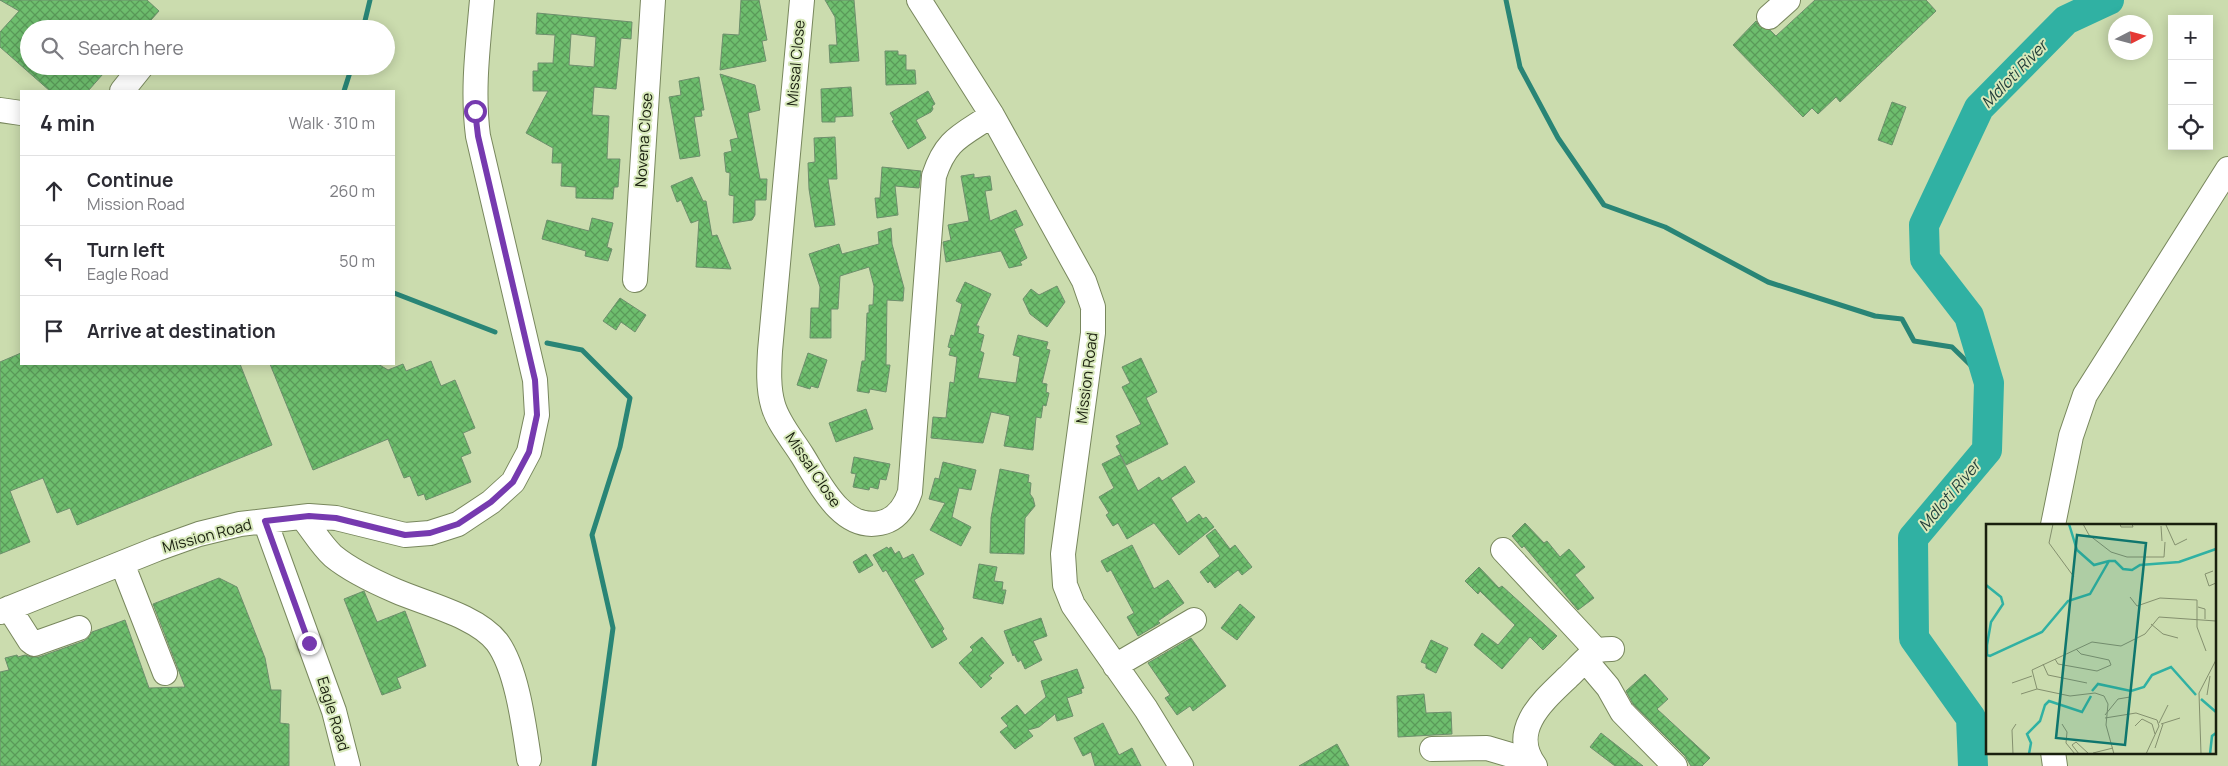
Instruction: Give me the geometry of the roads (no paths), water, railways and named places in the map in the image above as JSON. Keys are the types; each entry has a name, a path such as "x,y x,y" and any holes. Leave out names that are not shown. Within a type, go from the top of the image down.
{"street":[{"name":"Mission Road","path":"4,610 199,534 265,521 302,517 336,518 405,535 430,533 458,524 491,502 513,482 529,452 537,415 535,380 478,136 475,111 475,79 482,0"},
{"name":"Novena Close","path":"635,280 653,0"},
{"name":"Missal Close","path":"802,0 770,351 770,390 773,406 783,426 829,497 845,515 858,523 872,525 884,523 893,518 902,510 910,492 934,176 944,150 954,140 992,115"},
{"name":"Mission Road","path":"919,0 992,115 1084,281 1093,308 1093,333 1063,554 1066,590 1073,605 1146,709 1182,766"},
{"path":"1769,17 1788,0"},
{"path":"123,90 135,75"},
{"path":"0,110 20,112"},
{"path":"2053,524 2071,436 2085,395 2228,169"},
{"path":"302,517 332,555 346,564 395,590 460,617 489,633 497,643 507,662 522,715 529,759"},
{"name":"Eagle Road","path":"265,521 334,711 348,766"},
{"path":"1503,550 1598,653 1601,677 1622,712 1675,766"},
{"path":"122,563 165,673"},
{"path":"4,610 34,644 79,628"},
{"path":"1115,666 1194,620"},
{"path":"1533,764 1526,740 1532,715 1544,700 1598,653"},
{"path":"1432,749 1487,748 1533,764"}],"waterway":[{"path":"365,20 370,0"},
{"path":"1506,0 1520,67 1558,138 1604,205 1665,227 1768,282 1875,316 1902,319 1914,341 1952,347 1989,383"},
{"name":"Mdloti River","path":"1973,766 1971,718 1914,638 1913,538 1987,450 1989,383 1969,316 1925,259 1924,225 1979,108 2066,20 2109,0"},
{"path":"344,90 349,75"},
{"path":"395,293 495,332"},
{"path":"547,343 582,350 630,398 620,447 592,535 613,628 594,766"}]}
